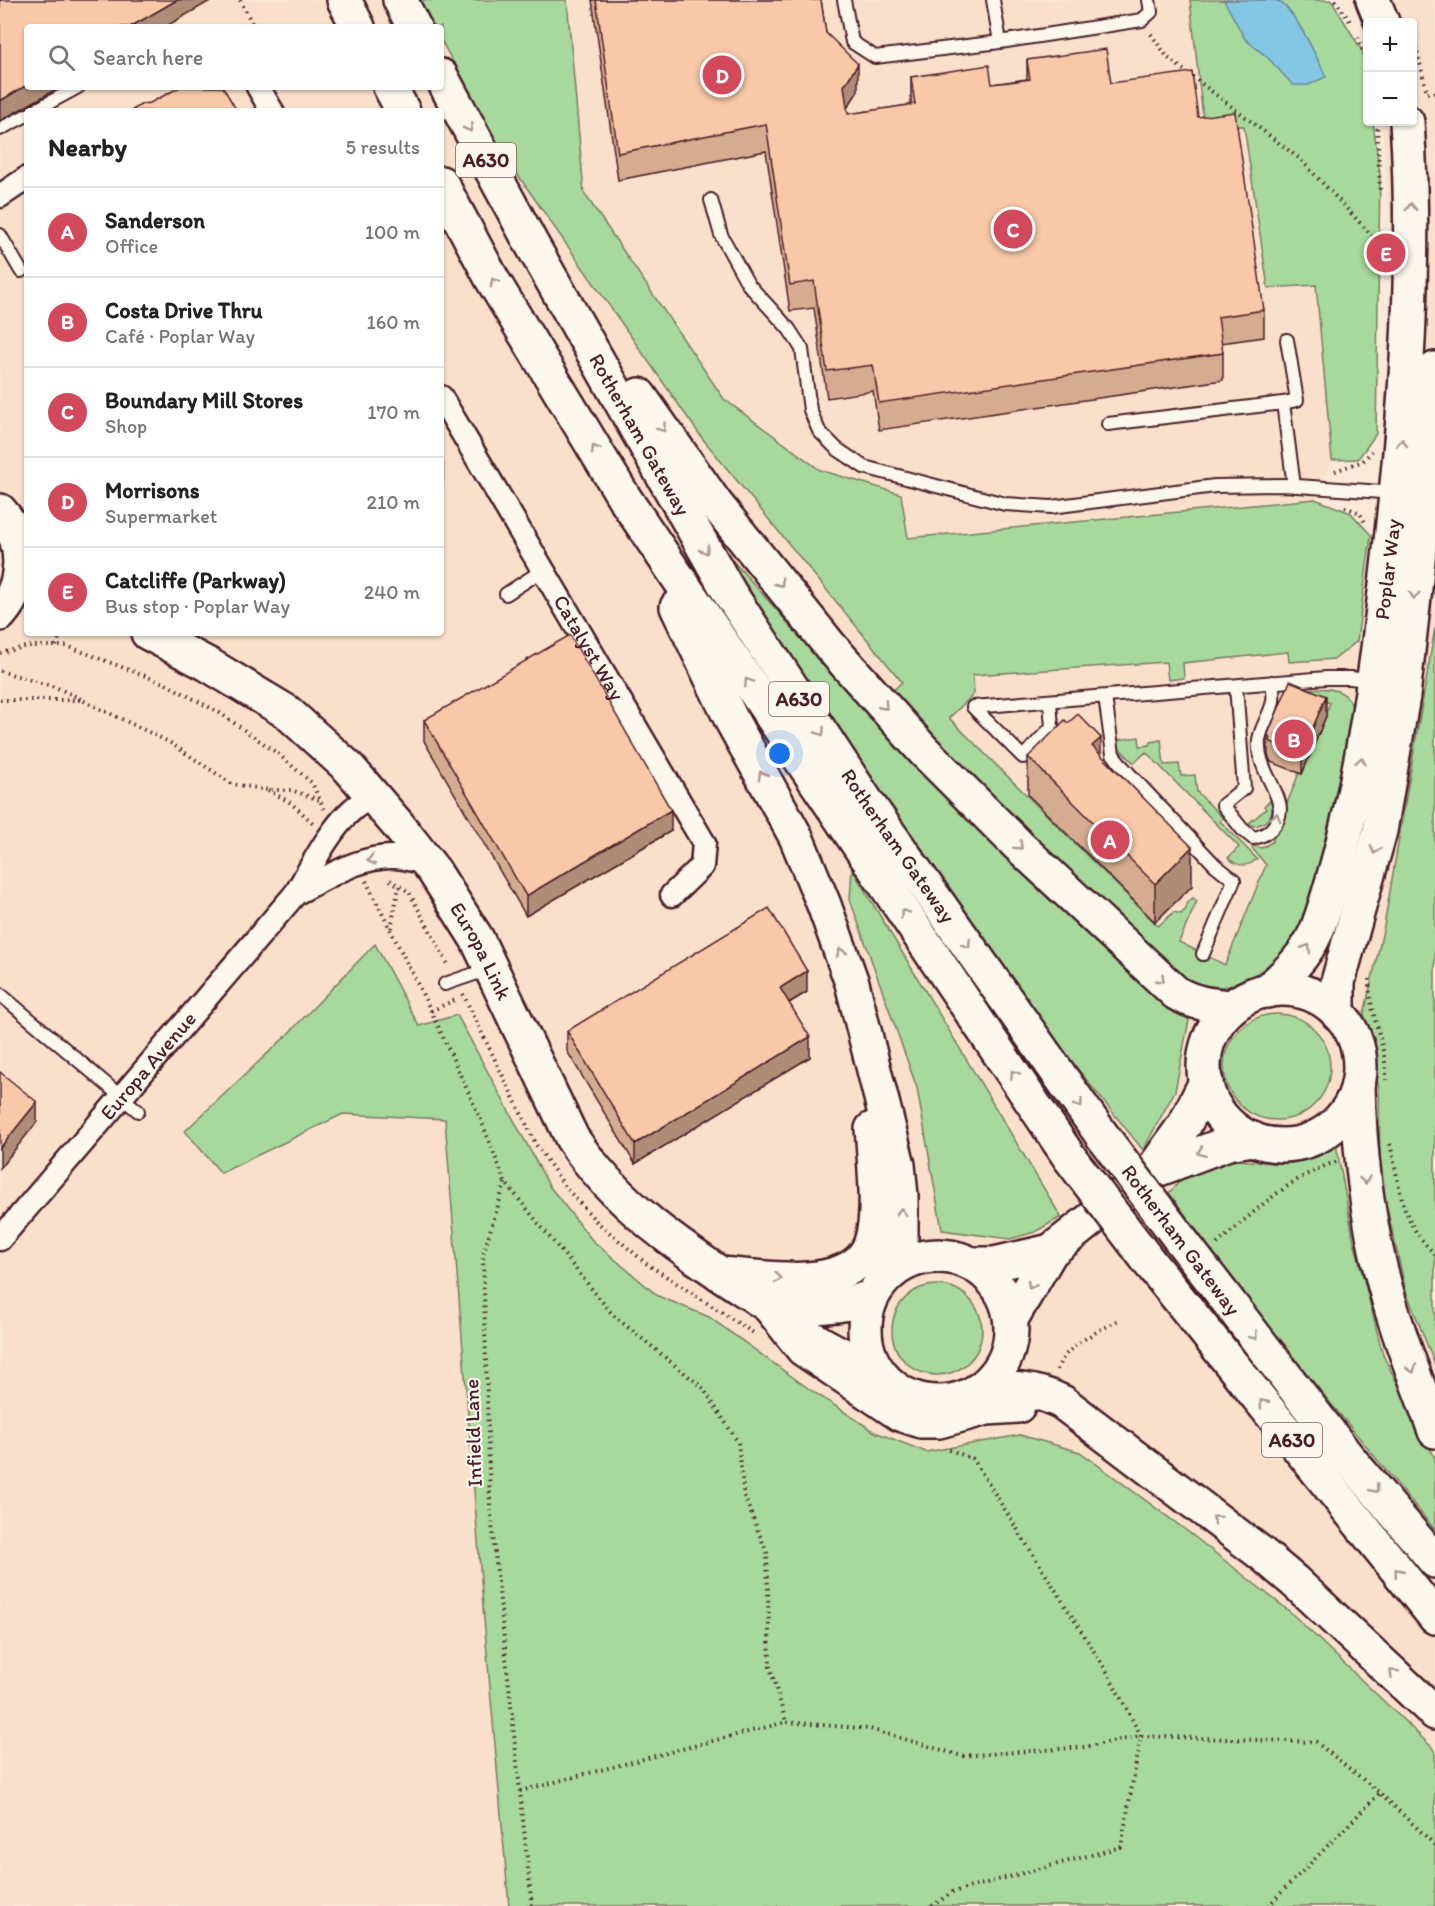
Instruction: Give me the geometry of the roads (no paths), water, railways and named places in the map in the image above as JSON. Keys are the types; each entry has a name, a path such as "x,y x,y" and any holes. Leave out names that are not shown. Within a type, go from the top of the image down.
{"main road":[{"path":"344,0 356,24"},
{"path":"400,0 412,24"},
{"path":"1371,18 1373,0"},
{"name":"Rotherham Gateway","path":"444,82 531,243 729,592 866,801 1101,1134 1347,1456 1435,1561"},
{"path":"392,90 401,108"},
{"name":"Poplar Way","path":"1267,991 1293,969 1316,932 1354,799 1374,682 1398,493 1408,366 1396,252 1410,167 1407,126"},
{"name":"Rotherham Gateway","path":"444,189 492,279 625,500 1070,1158 1150,1263 1435,1617"},
{"name":"A630","path":"531,243 715,503 831,647 923,750 1019,846 1176,993 1197,1003 1229,1007"},
{"name":"Poplar Way","path":"1338,1014 1338,982 1380,831 1403,696 1435,369"},
{"name":"A630","path":"625,500 732,721 796,837 852,983 898,1165 901,1241 893,1269"},
{"path":"0,614 9,604 18,582 21,559 14,531"},
{"path":"0,620 24,616"},
{"name":"Europa Link","path":"154,636 209,665 287,712 349,768 373,796 428,864 461,912 477,939 572,1138 590,1165 626,1204 806,1334 850,1359 876,1369"},
{"path":"1358,1084 1349,1108 1333,1127 1312,1140 1287,1145 1262,1143 1240,1133 1221,1117 1210,1097 1206,1082 1205,1053 1212,1032 1229,1007 1252,995 1267,991 1293,990 1317,998 1338,1014 1348,1026 1354,1039 1360,1069 1358,1084 1361,1159 1381,1271 1400,1335 1435,1431"},
{"path":"720,1274 806,1280 834,1275 851,1269 866,1255 873,1242 877,1214 875,1152 858,1008"},
{"path":"1011,1319 1051,1251 1151,1172 1185,1124 1206,1082"},
{"path":"1151,1172 1228,1143 1253,1139"},
{"path":"973,1264 994,1264 1051,1251"},
{"path":"931,1256 960,1259 984,1272 998,1287 1011,1319 1007,1353 996,1374 979,1390 950,1402 928,1402 898,1391 876,1369 867,1350 865,1318 871,1298 879,1284 893,1269 917,1258 931,1256"},
{"path":"769,1306 833,1306 871,1298"},
{"path":"769,1306 803,1348 900,1414 921,1421 939,1421 987,1408 1010,1405 1038,1406 1076,1414"},
{"path":"979,1390 1010,1387 1035,1391 1062,1401 1294,1581 1435,1713"}],"street":[{"path":"260,90 270,108"},
{"path":"0,196 24,180"},
{"name":"Catalyst Way","path":"444,402 704,843 702,866 672,895"},
{"name":"Europa Avenue","path":"0,1239 130,1104 296,893 318,855 341,823 353,809 373,796"},
{"name":"Europa Avenue","path":"296,893 371,859 397,857 428,864"}],"lane":[{"path":"844,0 852,42 875,57 1000,42 1142,20 1151,12 1149,0"},
{"path":"993,0 1000,42"},
{"path":"40,108 72,90"},
{"path":"0,129 24,117"},
{"path":"711,200 721,235 748,284 789,329 802,349 810,410 819,431 837,449 864,467 1005,504 1051,507 1215,486 1294,486 1398,493"},
{"path":"0,235 21,271"},
{"path":"1108,424 1296,400 1287,340"},
{"path":"1283,403 1294,486"},
{"path":"506,594 543,570"},
{"path":"1050,702 1052,727 1023,757 973,707 1272,682 1351,678 1374,682"},
{"path":"1236,686 1244,788 1223,805 1242,829 1253,838 1262,837 1272,829 1280,812 1278,800 1266,775 1260,755 1259,739 1274,699 1272,682"},
{"path":"1106,697 1113,754 1215,865 1234,879 1203,954"},
{"path":"451,982 490,969"},
{"path":"0,994 130,1104"}],"water":[{"path":"1224,0 1275,0 1282,4 1297,22 1326,77 1308,85 1293,85 1268,58 1245,39"}],"place":[{"name":"Morrisons","path":"722,75"},
{"name":"Boundary Mill Stores","path":"1013,229"},
{"name":"Catcliffe (Parkway)","path":"1386,253"},
{"name":"Costa Drive Thru","path":"1294,739"},
{"name":"Sanderson","path":"1110,840"}]}
